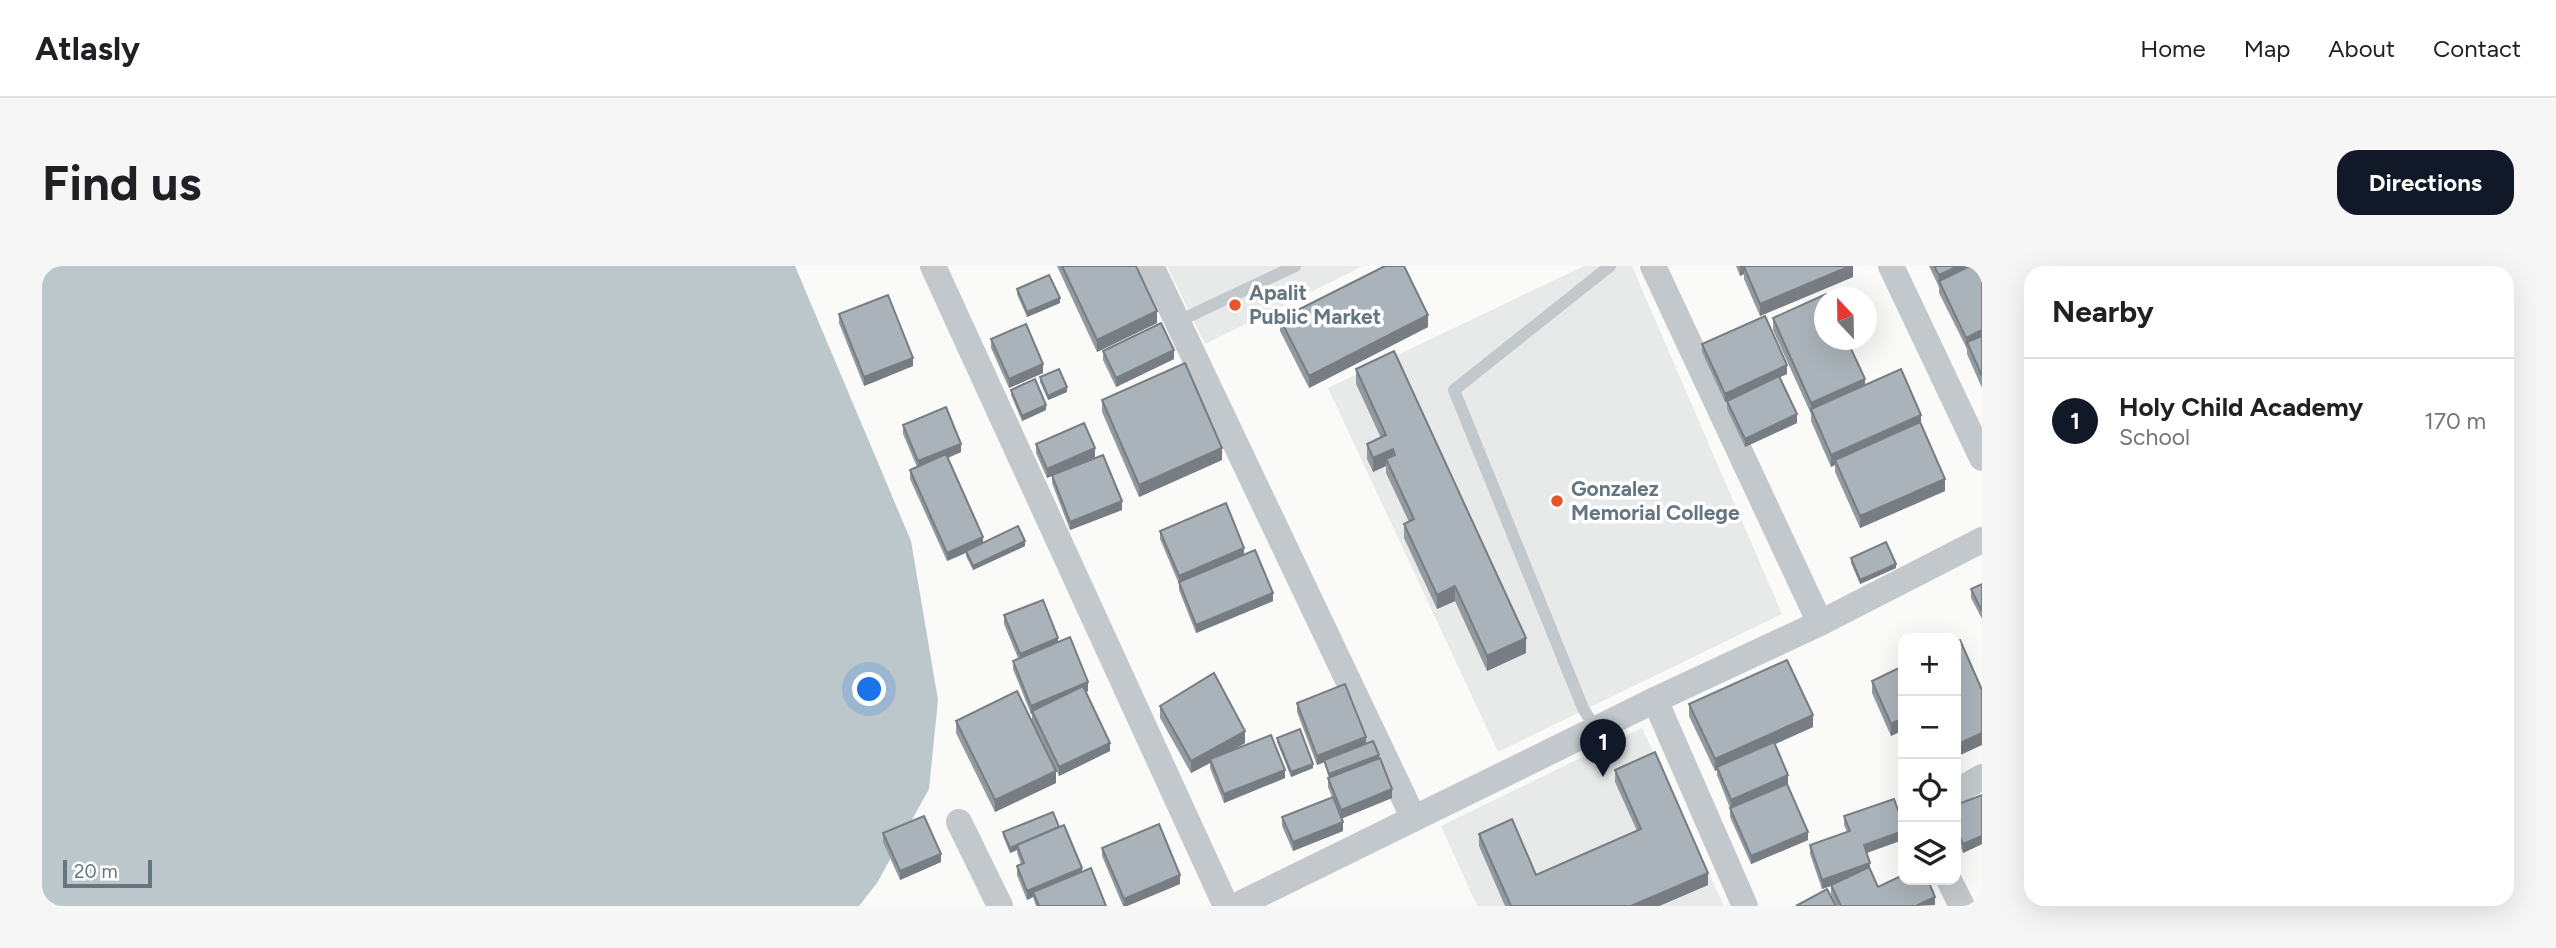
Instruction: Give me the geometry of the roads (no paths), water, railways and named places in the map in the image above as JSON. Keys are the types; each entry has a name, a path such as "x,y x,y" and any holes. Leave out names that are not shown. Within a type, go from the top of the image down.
{"street":[{"path":"933,266 1226,906"},
{"path":"1150,266 1413,817"},
{"path":"1653,266 1820,623"},
{"path":"1891,266 1982,458"},
{"path":"1236,906 1413,817 1820,623 1982,540"},
{"path":"1655,700 1741,905"},
{"path":"1961,789 1982,778"},
{"path":"959,822 1000,906"},
{"path":"1952,885 1962,906"}],"lane":[{"path":"1177,322 1295,266"},
{"path":"1596,730 1583,708 1454,390 1610,266"}],"place":[{"name":"Apalit Public Market","path":"1235,305"},
{"name":"Gonzalez Memorial College","path":"1557,501"},
{"name":"Holy Child Academy","path":"1603,777"}]}
